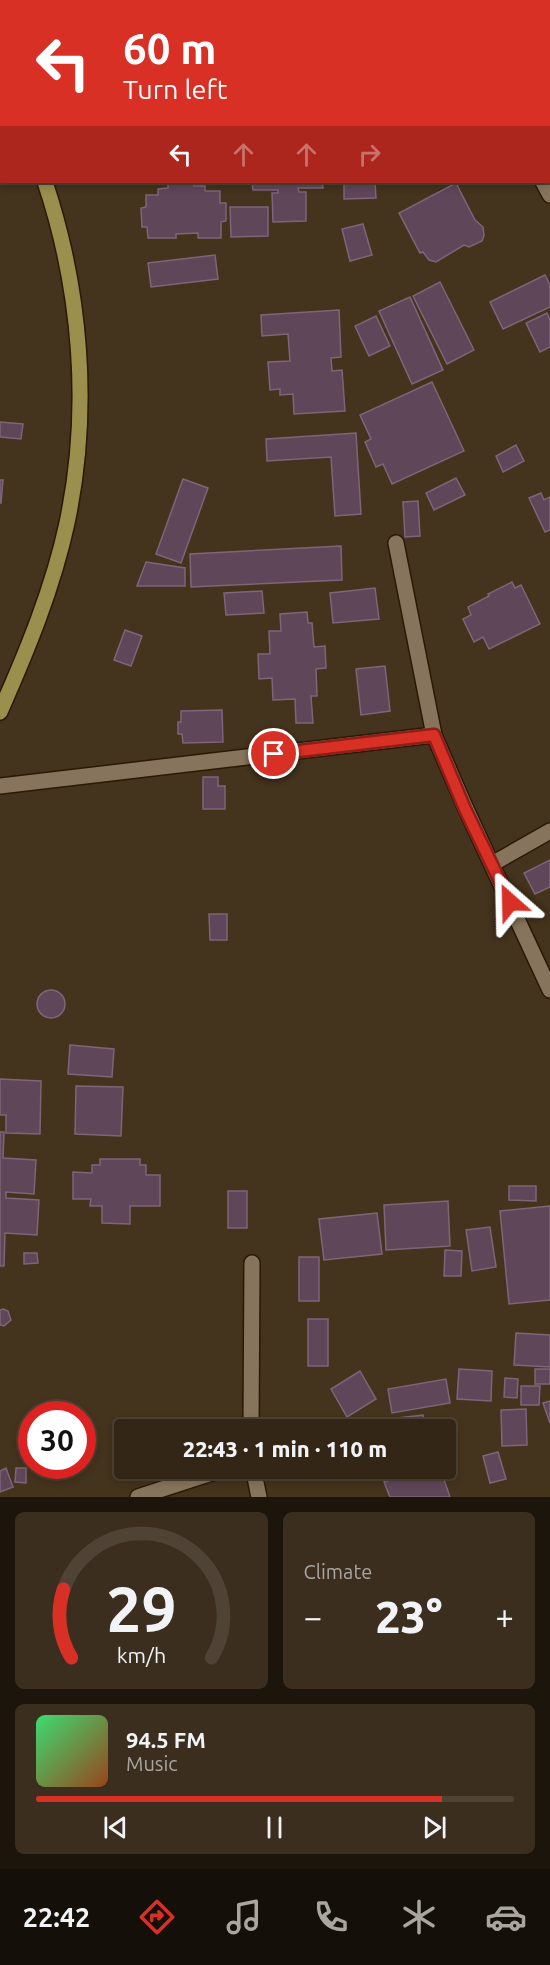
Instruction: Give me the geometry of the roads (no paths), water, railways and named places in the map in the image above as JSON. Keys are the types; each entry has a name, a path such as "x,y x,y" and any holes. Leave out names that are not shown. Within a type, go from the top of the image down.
{"main road":[{"path":"0,712 35,629 54,571 67,524 76,471 79,408 75,315 56,215 45,183"}],"street":[{"path":"396,543 434,735 465,809 550,990"},
{"path":"0,786 434,735"},
{"path":"492,864 550,831"},
{"path":"251,1419 252,1263"},
{"path":"138,1497 193,1479"},
{"path":"255,1479 259,1497"}]}
